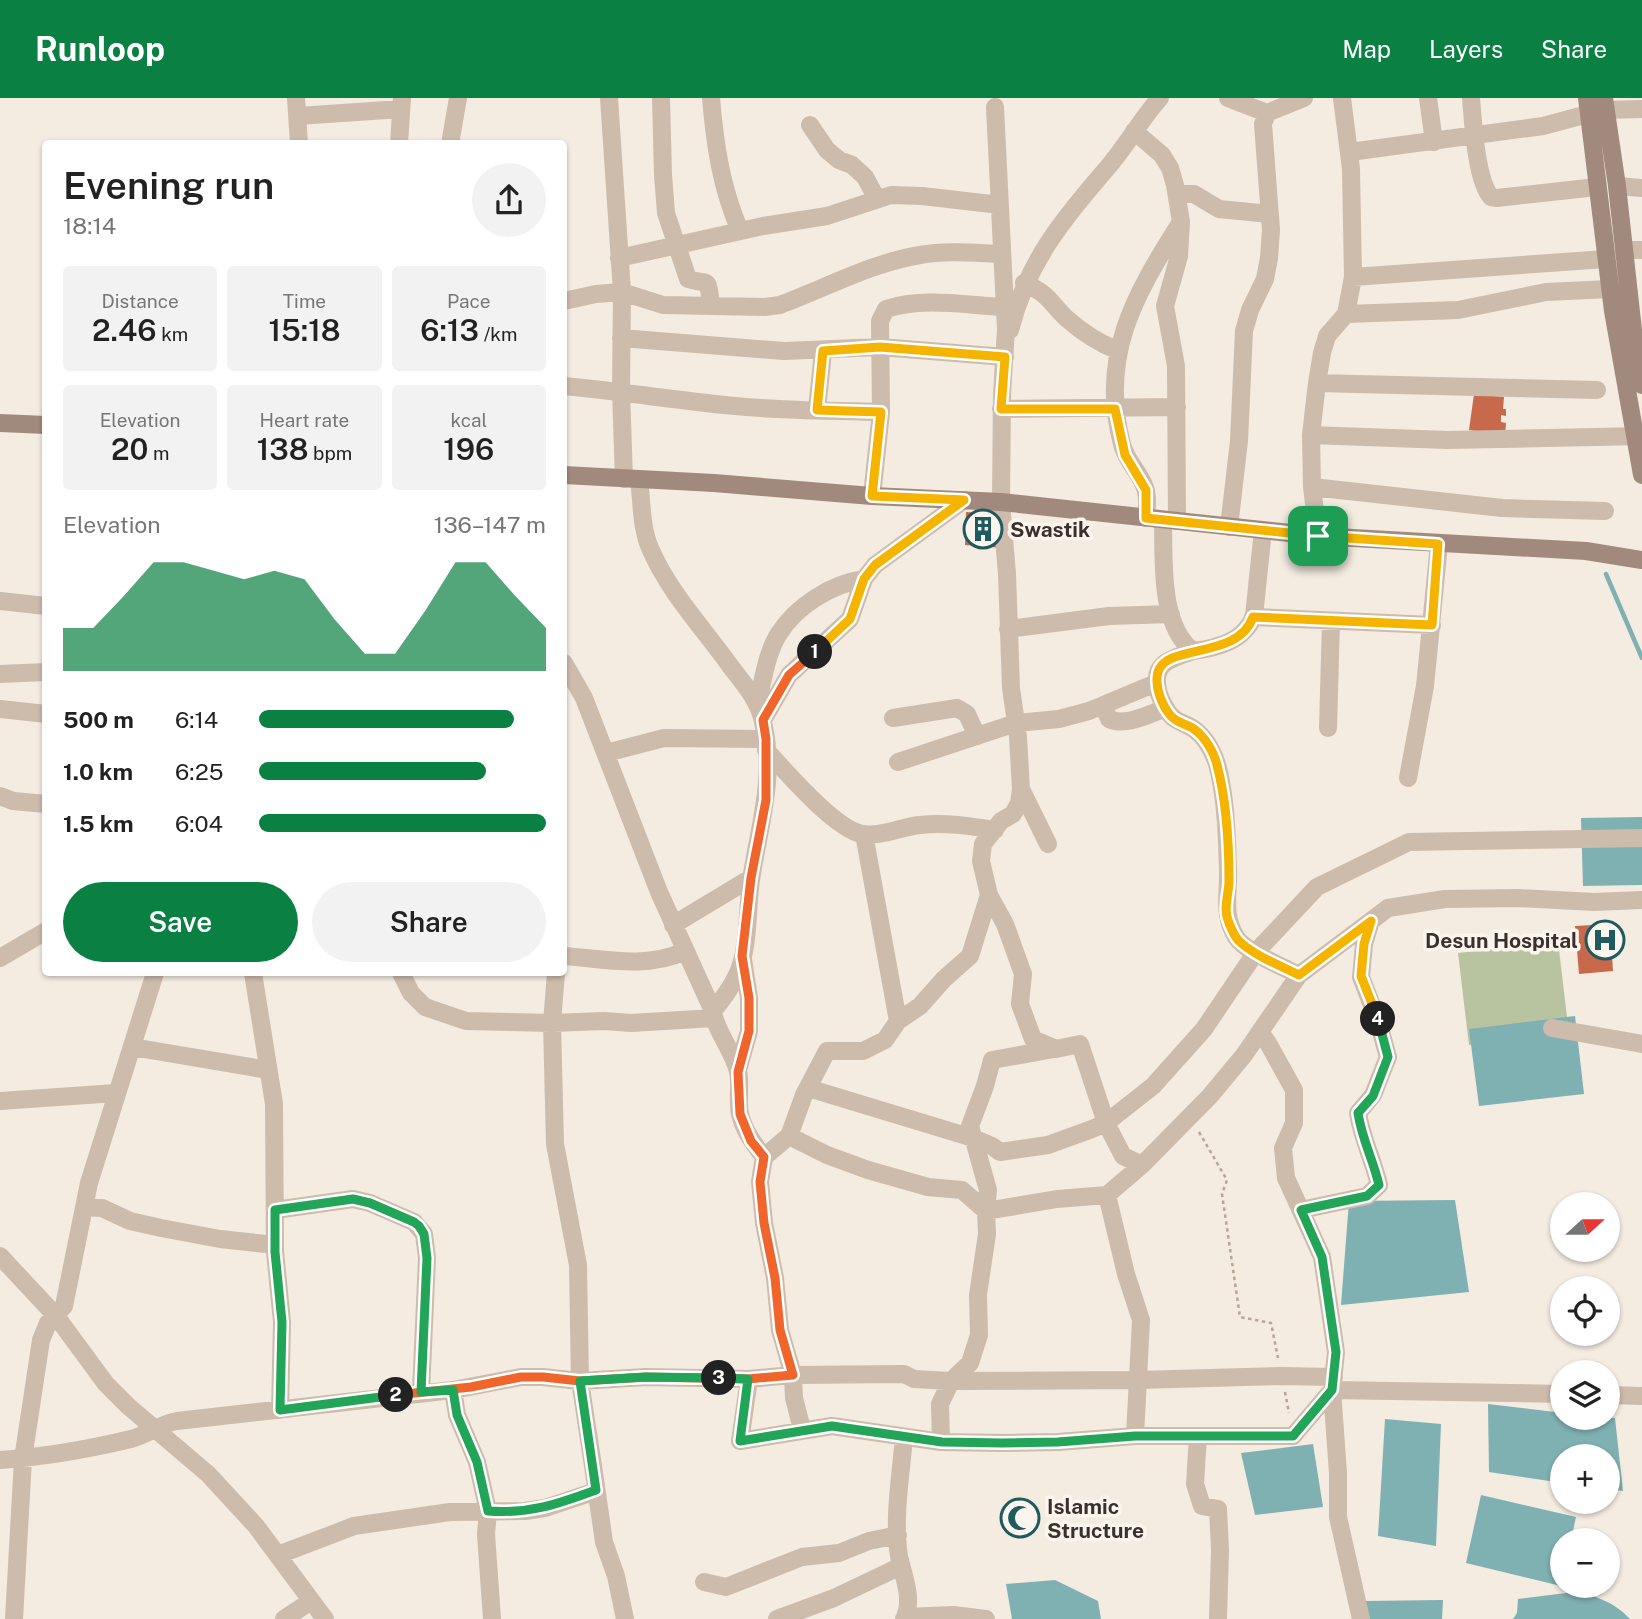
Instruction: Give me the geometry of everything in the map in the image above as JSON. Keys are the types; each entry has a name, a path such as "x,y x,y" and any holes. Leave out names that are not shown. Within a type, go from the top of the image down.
{"main road":[{"path":"1596,105 1633,250 1642,385"},
{"path":"1596,105 1597,187 1610,289 1639,437 1642,475"},
{"path":"0,423 42,425"},
{"path":"567,475 1000,502 1318,536 1586,551 1642,560"},
{"path":"1586,551 1642,548"}],"street":[{"path":"451,140 458,98"},
{"path":"610,98 622,292 621,391 632,479 649,545 656,561 760,712"},
{"path":"661,98 665,205 688,279 703,280 706,283 711,304"},
{"path":"711,98 719,169 740,231"},
{"path":"1005,352 1024,283 1075,205 1110,165 1160,98"},
{"path":"1228,98 1268,113"},
{"path":"1229,527 1239,441 1244,331 1250,310 1265,279 1269,258 1270,214 1263,124 1268,113 1279,106 1304,98"},
{"path":"1318,536 1312,487 1311,435 1317,383 1327,337 1346,314 1353,277 1350,152 1342,98"},
{"path":"1427,98 1434,142"},
{"path":"1471,98 1484,184 1491,197 1597,187"},
{"path":"299,140 297,107 401,104 399,140"},
{"path":"1350,152 1543,126 1596,105 1642,109"},
{"path":"995,107 1005,352 1000,502 1007,574 1010,688 1016,723 1021,789 1019,803 1013,814 1001,821 983,844 981,861 989,895 1005,924 1023,974 1020,1004 1033,1039 1056,1049"},
{"path":"810,125 827,150 839,160 852,165 865,177 877,199"},
{"path":"1134,131 1162,155 1170,167 1181,222 1179,256 1165,306 1176,366 1177,407 1162,520 1164,581 1174,627 1184,644 1193,651"},
{"path":"1617,186 1642,188"},
{"path":"1177,194 1194,194 1219,209 1270,214"},
{"path":"620,258 740,231 836,214 877,199 904,195 1000,205"},
{"path":"1162,520 1125,455 1115,409 1114,383 1117,350 1136,297 1181,222"},
{"path":"567,300 622,292 663,305 765,307 780,305 870,269 920,255 947,252 1002,254"},
{"path":"1353,277 1606,259"},
{"path":"1024,283 1048,296 1069,320 1094,341 1117,350"},
{"path":"1346,314 1458,310 1546,292 1610,289"},
{"path":"872,496 881,412 880,321 886,309 904,303 921,302 1003,307"},
{"path":"621,338 784,351 880,347 1005,352"},
{"path":"817,410 823,351"},
{"path":"1317,383 1597,390"},
{"path":"567,386 698,402 881,412"},
{"path":"1001,409 1177,407"},
{"path":"1311,435 1447,440 1639,437"},
{"path":"1312,487 1502,508 1605,511"},
{"path":"760,712 789,675 850,619 864,579 888,554 964,500"},
{"path":"1263,530 1253,617 1249,628 1224,645 1193,651 1166,661 1158,669 1156,682 1172,718 1195,730 1206,742 1216,762 1228,852 1228,919 1237,940 1299,975"},
{"path":"1408,778 1425,687 1438,544"},
{"path":"713,1014 738,973 742,956 751,878 766,800 766,745 760,712 772,649 778,635 789,622 823,593 851,581 864,579"},
{"path":"0,601 42,606"},
{"path":"1008,629 1109,616 1171,614"},
{"path":"1253,617 1432,625"},
{"path":"1328,728 1331,621"},
{"path":"567,668 584,698 673,925 729,1045 738,1072 740,1114 751,1141 764,1157"},
{"path":"0,674 42,671"},
{"path":"898,762 1016,723 1059,719 1103,705 1156,682"},
{"path":"1103,705 1109,719 1121,722 1166,708"},
{"path":"893,718 957,708 967,714 977,736"},
{"path":"0,709 42,714"},
{"path":"606,753 664,738 766,745 795,781 848,830 864,834 939,824 995,830"},
{"path":"1021,789 1048,844"},
{"path":"0,796 13,801 42,804"},
{"path":"864,834 898,1021"},
{"path":"808,1088 973,1138 1000,1152 1048,1145 1106,1122 1153,1086 1204,1029 1256,952 1317,887 1409,842 1642,838"},
{"path":"673,925 751,878"},
{"path":"802,1429 794,1398 793,1375 780,1330 775,1278 764,1223 760,1182 764,1157 789,1136 808,1088 827,1051 863,1051 885,1040 898,1021 920,1006 944,979 970,956 989,895"},
{"path":"986,1211 1057,1199 1107,1195 1142,1166 1190,1117 1244,1055 1299,975 1388,908 1445,899 1518,898 1594,902 1642,900"},
{"path":"1301,1210 1367,1196 1379,1185 1374,1162 1362,1138 1358,1113 1373,1096 1388,1057 1361,976 1364,944 1371,921"},
{"path":"0,958 42,933"},
{"path":"567,956 648,962 671,958 685,951"},
{"path":"738,1072 749,1031 749,998 742,956"},
{"path":"15,1619 23,1459 40,1340 43,1332 64,1306 84,1207 116,1093 154,976"},
{"path":"253,976 275,1131 275,1245 282,1322 280,1410"},
{"path":"402,976 411,993 425,1007 466,1021 631,1023 713,1014"},
{"path":"556,976 552,1023 555,1144 578,1265 580,1381 604,1542 616,1576 625,1619"},
{"path":"1552,1028 1642,1044"},
{"path":"1260,1032 1294,1090 1294,1123 1283,1148 1286,1178 1322,1257 1336,1352 1333,1384 1338,1517 1361,1619"},
{"path":"942,1442 940,1404 951,1381 970,1363 979,1335 978,1295 987,1234 988,1190 970,1126 992,1060 1080,1044 1106,1122 1123,1156 1142,1166"},
{"path":"132,1047 268,1070"},
{"path":"0,1101 116,1093"},
{"path":"789,1136 869,1170 928,1187 962,1190 986,1211"},
{"path":"1107,1195 1126,1274 1141,1320 1135,1436"},
{"path":"275,1210 353,1199 370,1203 419,1226 424,1234 427,1258 421,1392"},
{"path":"84,1207 102,1208 130,1221 185,1233 275,1245"},
{"path":"0,1256 56,1316 106,1384 208,1474 256,1526 325,1619"},
{"path":"0,1460 23,1459 133,1438 177,1421 453,1390 521,1377 580,1381 646,1377 748,1379 793,1375 904,1374 914,1380 951,1381 1282,1376 1333,1384 1550,1393"},
{"path":"748,1379 740,1441 832,1426 942,1442 1058,1442 1135,1436 1293,1436 1333,1384"},
{"path":"453,1390 457,1415 477,1462 488,1511 486,1544 492,1619"},
{"path":"1620,1395 1642,1395"},
{"path":"1198,1436 1195,1484 1202,1506 1218,1509 1218,1619"},
{"path":"904,1437 898,1535 901,1566 908,1593 905,1618 953,1615 986,1619"},
{"path":"278,1555 354,1526 450,1512 525,1511 545,1508 596,1490"},
{"path":"704,1582 726,1587 802,1557 839,1553 869,1541 898,1535"},
{"path":"777,1619 834,1598 901,1566"},
{"path":"284,1619 311,1601"}],"path":[{"path":"1190,1117 1227,1180 1222,1194 1240,1317 1271,1323 1293,1436"}],"green space":[{"path":"1558,941 1569,1034 1469,1045 1458,953"}],"water":[{"path":"1642,817 1642,885 1583,886 1581,818"},
{"path":"1575,1016 1584,1094 1479,1106 1469,1029"},
{"path":"1455,1200 1469,1292 1341,1305 1349,1201"},
{"path":"1488,1404 1550,1411 1550,1430 1616,1430 1618,1444 1550,1444 1550,1481 1489,1472"},
{"path":"1385,1419 1441,1424 1436,1546 1378,1536"},
{"path":"1313,1444 1323,1507 1255,1515 1241,1453"},
{"path":"1620,1464 1623,1491 1620,1491"},
{"path":"1481,1495 1550,1511 1550,1514 1576,1517 1574,1528 1550,1528 1550,1583 1466,1563"},
{"path":"1055,1580 1098,1601 1101,1619 1012,1619 1006,1584"},
{"path":"1550,1595 1550,1598 1596,1598 1618,1608 1630,1619 1513,1619 1517,1613 1518,1599"},
{"path":"1443,1600 1442,1619 1367,1619 1365,1601"}],"building":[{"path":"1474,394 1504,397 1503,409 1506,409 1506,416 1501,415 1501,422 1506,423 1505,436 1469,430"},
{"name":"Swastik","path":"966,512 999,514 1003,548 965,545"},
{"path":"1610,924 1613,971 1579,974 1575,926"}],"waterway":[{"path":"1606,574 1642,658"}],"place":[{"name":"Swastik","path":"983,529"},
{"name":"Desun Hospital","path":"1605,940"},
{"name":"Islamic Structure","path":"1020,1518"}],"route":[{"path":"1318,536 1146,518 1146,490 1125,455 1115,409 1001,409 1005,357 880,347 823,351 817,410 881,412 872,496 964,500 875,565 864,579 850,619 789,675 763,720 766,739 766,800 751,878 742,956 749,998 749,1031 738,1072 740,1114 751,1141 764,1157 760,1182 764,1223 775,1278 780,1330 793,1375 748,1379 646,1377 580,1381 521,1377 453,1390 280,1410 282,1322 275,1252 275,1210 353,1199 370,1203 414,1222 424,1234 427,1258 421,1392 453,1390 457,1415 477,1462 488,1511 545,1508 596,1490 580,1381 646,1377 708,1377 748,1379 740,1441 832,1426 942,1442 1058,1442 1135,1436 1293,1436 1332,1390 1336,1352 1322,1257 1301,1210 1367,1196 1379,1185 1374,1162 1362,1138 1358,1113 1373,1096 1388,1057 1361,976 1364,944 1371,921 1299,975 1237,940 1228,919 1228,852 1216,762 1206,742 1195,730 1172,718 1156,682 1158,669 1166,661 1193,651 1224,645 1249,628 1253,617 1432,625 1438,544 1318,536"}]}
